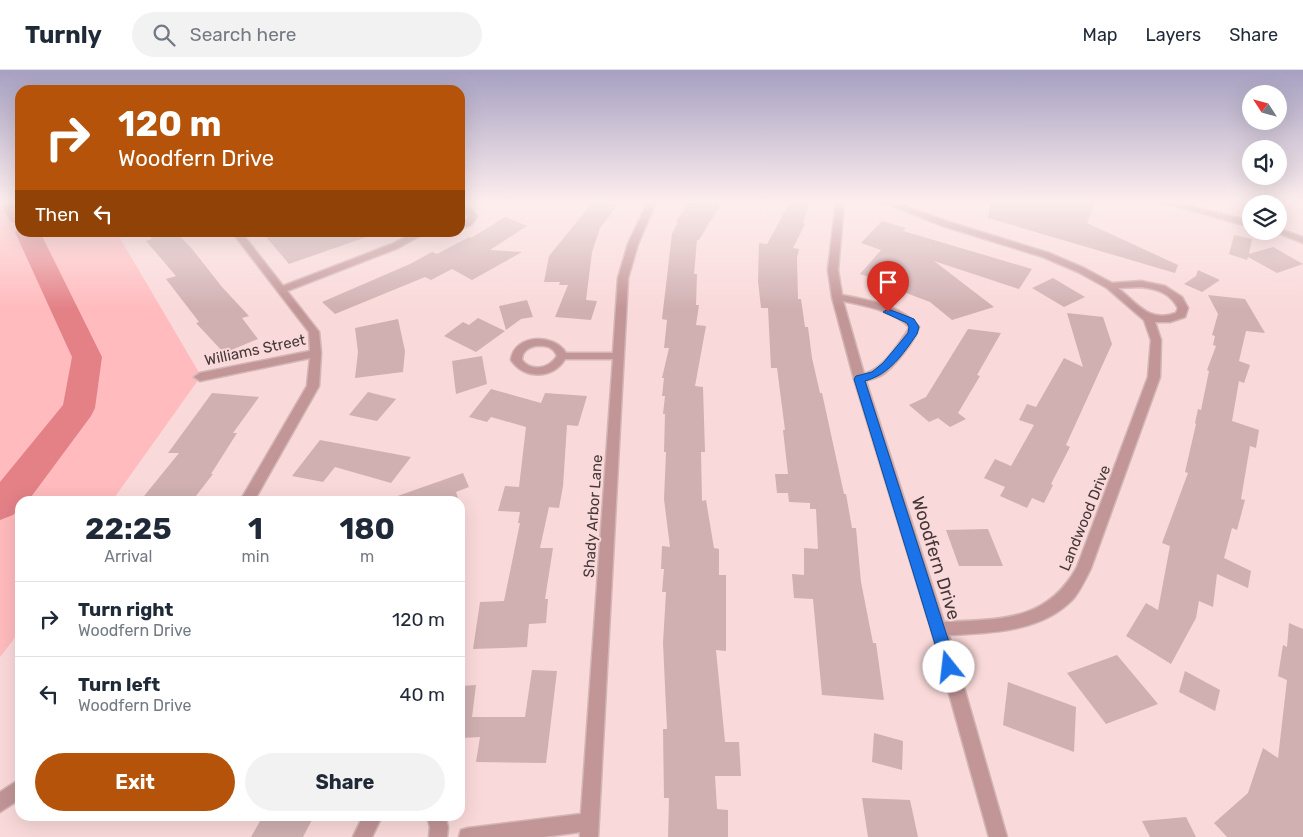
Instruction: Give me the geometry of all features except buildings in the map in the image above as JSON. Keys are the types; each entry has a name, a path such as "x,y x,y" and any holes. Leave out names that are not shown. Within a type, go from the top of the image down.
{"street":[{"path":"241,238 314,332 316,353 313,386 249,496"},
{"path":"282,290 411,238"},
{"name":"Shady Arbor Lane","path":"589,830 623,278 636,238"},
{"name":"Woodfern Drive","path":"836,238 833,270 838,297 860,379 939,629 998,837"},
{"path":"990,238 1046,255 1081,270 1110,286 1149,319 1170,319 1181,314 1183,308 1180,301 1170,292 1140,282 1110,286"},
{"path":"838,297 858,301 903,317 910,321 914,327 912,334 887,365 876,374 860,379"},
{"name":"Landwood Drive","path":"939,629 1017,623 1044,613 1068,594 1084,568 1154,377 1156,340 1149,319"},
{"name":"Williams Street","path":"200,377 316,353"},
{"path":"562,356 619,356"},
{"path":"0,803 15,792"},
{"path":"362,837 370,821"},
{"path":"437,821 438,837"},
{"path":"468,837 589,830"}],"shaded area":[{"path":"0,238 120,238 201,376 116,496 15,496 15,638 0,657"}],"waterway":[{"path":"0,505 18,487 79,408 87,357 30,238"}],"route":[{"path":"888,312 910,321 914,327 912,334 887,365 876,374 860,379 939,629 949,667"}]}
